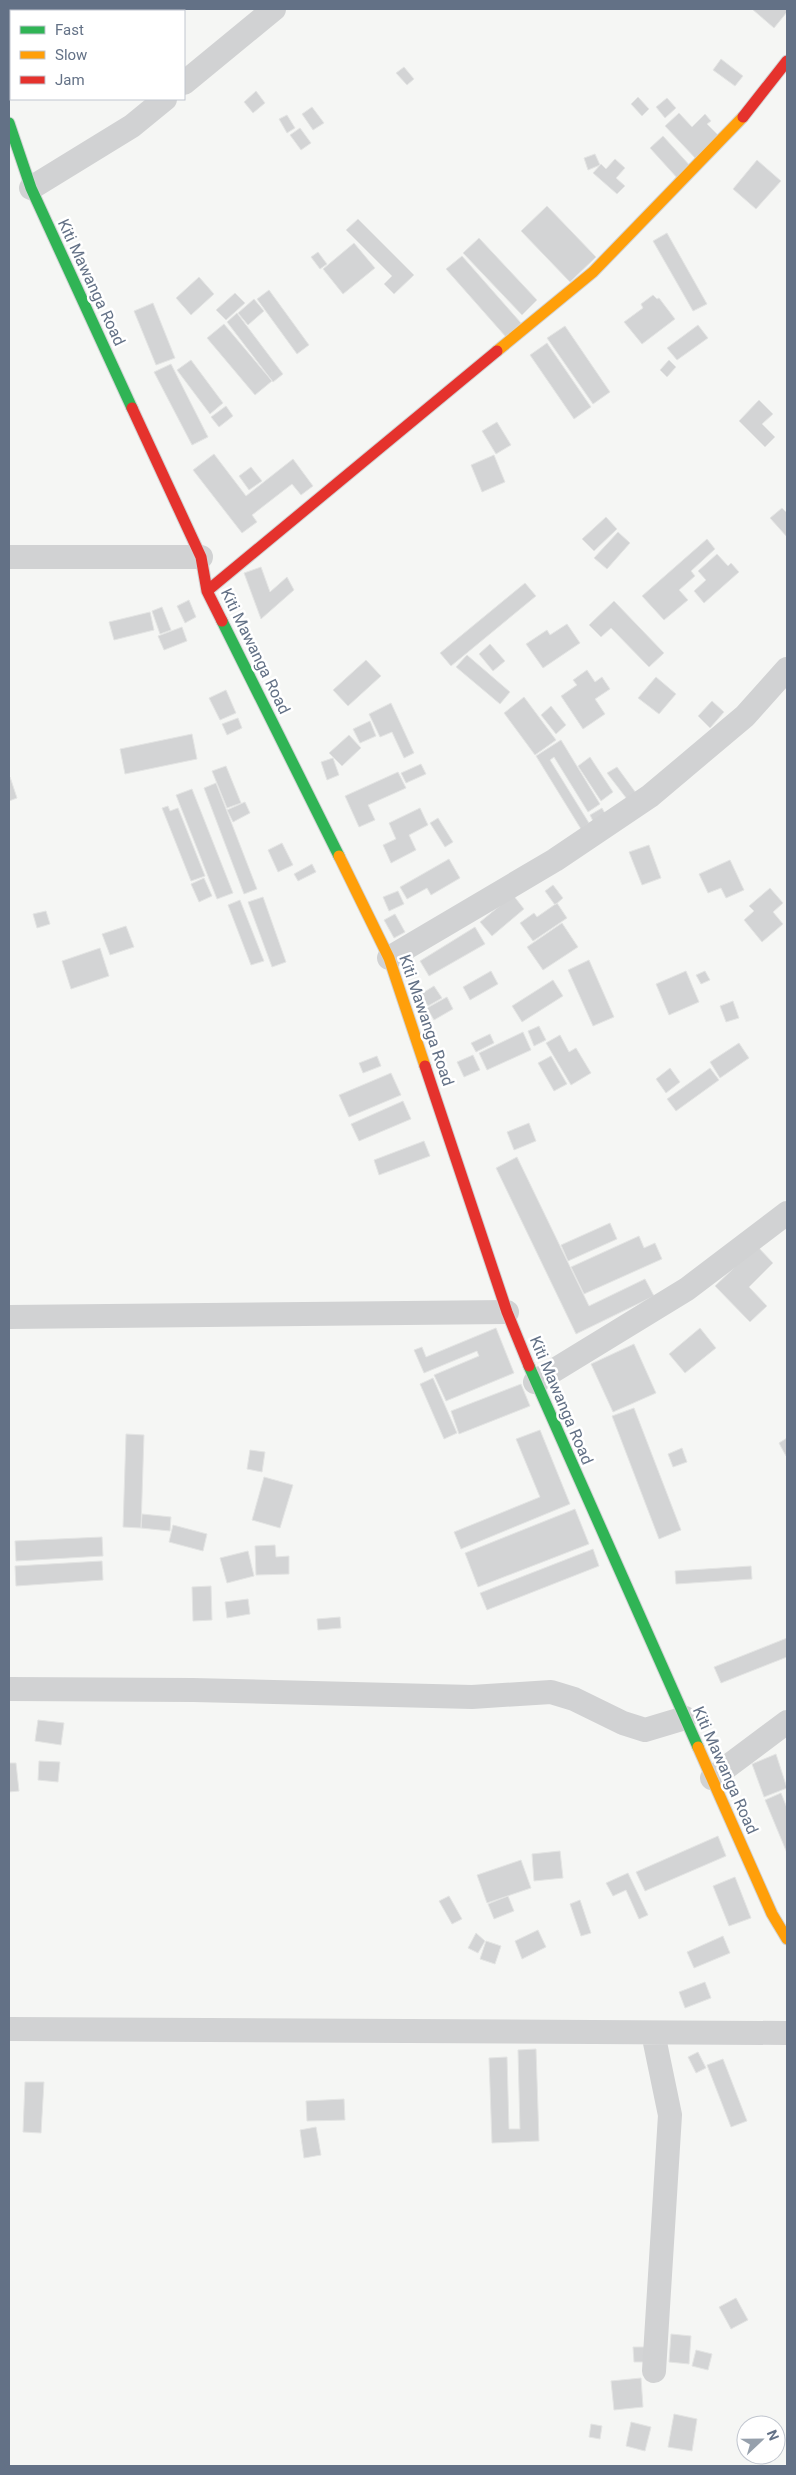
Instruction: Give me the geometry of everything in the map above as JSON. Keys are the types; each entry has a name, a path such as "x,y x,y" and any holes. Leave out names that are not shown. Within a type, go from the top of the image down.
{"street":[{"path":"185,82 274,9"},
{"path":"207,591 593,272 746,114 787,61"},
{"path":"31,188 132,126 164,100"},
{"name":"Kiti Mawanga Road","path":"11,133 31,188 200,557 207,591 390,958 507,1312 535,1382 772,1914 787,1939"},
{"path":"9,557 200,557"},
{"path":"390,958 554,860 650,796 746,716 787,669"},
{"path":"535,1382 687,1289 787,1213"},
{"path":"9,1317 507,1312"},
{"path":"9,1689 193,1690 472,1697 551,1692 574,1699 623,1723 644,1730 685,1718"},
{"path":"712,1778 787,1722"},
{"path":"9,2029 787,2033"},
{"path":"653,2033 670,2115 654,2371"}],"building":[{"path":"752,9 787,9 787,12 774,28"},
{"path":"721,59 743,76 735,86 713,70"},
{"path":"404,67 414,79 407,85 396,73"},
{"path":"256,91 265,103 253,113 244,102"},
{"path":"638,97 649,109 642,116 631,104"},
{"path":"667,98 676,108 665,118 656,107"},
{"path":"312,107 324,123 313,130 302,114"},
{"path":"679,113 692,127 705,114 711,121 707,124 722,139 697,160 665,126"},
{"path":"287,115 295,128 287,133 279,119"},
{"path":"300,128 311,143 301,150 290,135"},
{"path":"663,136 692,168 679,180 650,148"},
{"path":"595,154 600,165 588,170 584,158"},
{"path":"615,159 625,168 616,178 625,186 617,194 593,173 601,164 606,169"},
{"path":"757,160 781,181 756,209 733,189"},
{"path":"547,206 596,257 570,282 521,231"},
{"path":"358,219 414,275 394,294 384,284 392,276 346,230"},
{"path":"667,233 707,304 693,311 653,241"},
{"path":"479,238 537,300 522,315 463,253"},
{"path":"354,243 375,268 343,294 323,269"},
{"path":"318,252 327,264 320,269 311,257"},
{"path":"462,256 521,323 506,337 446,269"},
{"path":"199,277 214,294 191,315 176,298"},
{"path":"269,290 309,345 297,354 257,299"},
{"path":"235,293 245,303 226,320 216,310"},
{"path":"653,295 657,299 659,298 675,319 642,344 624,322 643,308 641,304"},
{"path":"254,299 264,311 248,325 238,313"},
{"path":"153,303 175,358 156,365 134,311"},
{"path":"237,313 283,374 273,382 227,322"},
{"path":"224,324 272,381 255,395 207,338"},
{"path":"698,325 708,338 677,360 667,348"},
{"path":"565,326 610,392 593,404 547,338"},
{"path":"547,343 591,407 574,419 530,355"},
{"path":"191,360 223,403 210,414 177,370"},
{"path":"669,360 676,367 667,377 660,370"},
{"path":"171,364 208,437 192,445 154,372"},
{"path":"759,400 773,414 762,424 775,437 765,447 739,421"},
{"path":"226,406 233,416 219,427 211,417"},
{"path":"497,422 511,445 496,454 482,431"},
{"path":"214,454 246,496 293,459 313,486 301,495 292,484 252,515 257,522 242,533 193,470"},
{"path":"494,455 505,482 482,492 471,465"},
{"path":"251,467 262,481 249,490 239,476"},
{"path":"782,508 787,513 787,537 770,518"},
{"path":"606,517 617,529 594,551 582,539"},
{"path":"618,532 630,543 607,569 594,558"},
{"path":"707,539 715,549 691,571 695,576 679,590 688,600 664,620 642,596"},
{"path":"717,554 728,566 731,563 739,572 704,603 694,591 706,580 698,571"},
{"path":"261,567 270,592 287,577 294,590 261,619 244,573"},
{"path":"525,583 536,596 451,666 440,653"},
{"path":"189,600 196,617 185,623 177,606"},
{"path":"614,601 664,653 649,667 611,628 601,637 589,625"},
{"path":"162,607 171,630 160,634 152,611"},
{"path":"150,612 154,630 114,640 109,622"},
{"path":"567,624 580,643 543,668 526,644 547,630 550,635"},
{"path":"182,627 187,641 164,650 158,636"},
{"path":"490,644 505,661 493,671 479,654"},
{"path":"467,655 510,692 500,704 456,667"},
{"path":"366,660 381,676 348,706 333,690"},
{"path":"587,670 595,682 602,677 610,689 595,699 605,714 583,729 561,696 577,685 573,680"},
{"path":"656,677 676,694 659,714 638,698"},
{"path":"226,690 236,713 220,720 209,698"},
{"path":"524,697 556,740 535,755 504,713"},
{"path":"712,701 724,712 710,728 698,716"},
{"path":"391,703 414,753 404,758 392,732 380,737 369,714"},
{"path":"551,706 566,725 556,734 541,715"},
{"path":"238,718 242,728 227,735 222,724"},
{"path":"370,721 376,736 360,743 353,729"},
{"path":"192,734 197,759 125,774 120,749"},
{"path":"349,735 361,748 342,766 329,753"},
{"path":"561,740 600,804 588,812 554,757 550,760 589,823 581,829 536,756"},
{"path":"590,757 613,792 601,801 578,766"},
{"path":"333,758 339,775 327,780 321,762"},
{"path":"421,764 426,774 406,783 401,773"},
{"path":"226,766 241,803 227,808 212,771"},
{"path":"617,767 636,793 627,799 607,773"},
{"path":"398,772 406,788 368,805 375,820 359,827 345,796"},
{"path":"9,778 17,798 9,801"},
{"path":"216,783 257,889 244,894 204,788"},
{"path":"192,789 233,893 217,899 176,795"},
{"path":"245,802 250,813 233,822 227,810"},
{"path":"168,806 170,811 178,808 205,876 191,881 162,808"},
{"path":"420,808 428,825 409,835 416,850 391,863 383,845 396,839 389,823"},
{"path":"602,808 608,819 595,825 590,815"},
{"path":"438,818 453,842 445,847 430,823"},
{"path":"282,843 293,865 278,872 268,850"},
{"path":"649,845 661,878 642,885 629,852"},
{"path":"449,859 460,878 431,895 427,888 407,899 400,887"},
{"path":"730,860 744,890 726,898 721,888 708,893 699,874"},
{"path":"312,864 316,872 298,881 294,874"},
{"path":"204,878 212,896 199,902 191,884"},
{"path":"553,885 563,898 555,905 545,891"},
{"path":"770,888 783,903 773,912 783,924 762,942 744,920 754,911 749,906"},
{"path":"398,891 404,904 389,911 383,897"},
{"path":"513,895 524,909 492,936 480,922"},
{"path":"263,897 286,962 272,967 248,902"},
{"path":"240,900 264,961 251,965 228,905"},
{"path":"557,903 567,918 533,941 520,923 534,913 537,917"},
{"path":"46,911 50,924 37,928 33,914"},
{"path":"395,914 405,932 394,938 384,920"},
{"path":"562,923 578,947 543,970 527,947"},
{"path":"126,926 134,947 110,955 102,934"},
{"path":"475,927 485,944 429,976 420,961"},
{"path":"100,948 109,976 71,989 62,961"},
{"path":"589,960 614,1017 593,1026 568,970"},
{"path":"491,971 498,984 470,1000 463,987"},
{"path":"686,971 699,1002 669,1015 656,984"},
{"path":"705,971 710,980 701,984 696,975"},
{"path":"553,980 563,996 522,1022 512,1006"},
{"path":"434,986 442,998 428,1006 421,994"},
{"path":"447,997 453,1009 434,1020 427,1008"},
{"path":"733,1001 739,1018 726,1022 720,1006"},
{"path":"539,1026 546,1040 534,1046 528,1031"},
{"path":"523,1032 531,1050 487,1070 479,1053"},
{"path":"490,1034 494,1043 476,1052 471,1043"},
{"path":"560,1035 569,1052 576,1048 591,1073 571,1085 546,1043"},
{"path":"739,1043 749,1058 720,1078 710,1062"},
{"path":"473,1055 480,1070 464,1077 457,1062"},
{"path":"377,1056 381,1066 363,1073 359,1063"},
{"path":"551,1056 567,1084 554,1091 538,1063"},
{"path":"670,1068 680,1082 666,1093 656,1079"},
{"path":"710,1068 719,1080 676,1111 667,1099"},
{"path":"391,1073 401,1095 349,1117 339,1095"},
{"path":"403,1101 411,1119 359,1141 351,1124"},
{"path":"529,1123 536,1141 514,1150 507,1132"},
{"path":"424,1141 430,1156 379,1175 374,1160"},
{"path":"517,1157 589,1306 645,1279 654,1296 576,1334 496,1168"},
{"path":"610,1223 617,1239 568,1261 561,1245"},
{"path":"639,1236 644,1248 655,1243 662,1259 584,1294 571,1267"},
{"path":"757,1246 773,1263 749,1287 767,1306 750,1322 715,1286"},
{"path":"496,1328 514,1373 446,1401 434,1375 479,1356 477,1351 424,1373 414,1350 422,1347 426,1357"},
{"path":"700,1328 716,1348 685,1373 669,1354"},
{"path":"634,1344 656,1393 613,1412 591,1364"},
{"path":"433,1378 457,1433 444,1439 420,1384"},
{"path":"521,1384 530,1406 459,1434 451,1411"},
{"path":"634,1408 681,1530 659,1539 612,1416"},
{"path":"540,1430 570,1504 461,1549 454,1532 540,1497 516,1439"},
{"path":"126,1434 144,1435 141,1528 123,1527"},
{"path":"787,1438 787,1456 786,1456 779,1443"},
{"path":"682,1448 687,1462 673,1467 668,1454"},
{"path":"250,1450 265,1452 262,1472 247,1469"},
{"path":"264,1477 293,1485 280,1528 252,1520"},
{"path":"575,1509 589,1544 478,1587 465,1553"},
{"path":"142,1514 171,1517 170,1531 141,1528"},
{"path":"173,1525 207,1534 203,1551 169,1542"},
{"path":"102,1537 103,1556 16,1561 15,1541"},
{"path":"275,1545 276,1557 289,1556 289,1574 256,1575 255,1546"},
{"path":"593,1549 599,1566 487,1610 480,1593"},
{"path":"248,1551 254,1576 227,1583 220,1558"},
{"path":"102,1561 103,1580 16,1586 15,1566"},
{"path":"751,1566 752,1579 676,1584 675,1571"},
{"path":"211,1586 212,1620 193,1621 192,1587"},
{"path":"248,1599 250,1614 227,1618 225,1602"},
{"path":"340,1617 341,1628 318,1630 317,1619"},
{"path":"787,1638 787,1657 721,1683 714,1667"},
{"path":"38,1720 64,1723 61,1745 35,1741"},
{"path":"776,1754 787,1788 764,1797 752,1764"},
{"path":"39,1761 60,1762 58,1782 38,1780"},
{"path":"9,1763 16,1763 19,1791 9,1792"},
{"path":"781,1793 787,1808 787,1853 765,1800"},
{"path":"718,1836 726,1856 645,1891 636,1872"},
{"path":"560,1851 563,1878 534,1881 532,1854"},
{"path":"521,1860 531,1888 487,1903 477,1875"},
{"path":"628,1873 648,1915 639,1919 626,1890 613,1896 606,1883"},
{"path":"735,1877 751,1918 729,1926 713,1886"},
{"path":"449,1896 462,1919 452,1924 439,1901"},
{"path":"508,1896 514,1911 494,1919 488,1904"},
{"path":"580,1900 591,1933 581,1936 570,1904"},
{"path":"538,1930 546,1947 522,1959 515,1941"},
{"path":"476,1933 485,1941 478,1953 468,1948"},
{"path":"723,1936 730,1953 694,1968 687,1952"},
{"path":"486,1941 501,1946 495,1964 480,1959"},
{"path":"705,1982 711,1998 685,2008 679,1992"},
{"path":"536,2049 539,2141 492,2143 489,2058 507,2057 509,2129 520,2129 518,2050"},
{"path":"698,2052 706,2068 696,2073 688,2057"},
{"path":"723,2059 747,2121 731,2127 707,2065"},
{"path":"25,2082 44,2082 41,2133 23,2132"},
{"path":"344,2099 345,2120 307,2121 306,2101"},
{"path":"316,2127 321,2155 304,2158 300,2130"},
{"path":"736,2298 748,2320 731,2329 719,2307"},
{"path":"671,2334 691,2336 689,2364 669,2362"},
{"path":"633,2347 648,2347 649,2362 634,2362"},
{"path":"696,2350 712,2354 708,2370 692,2366"},
{"path":"641,2378 643,2407 614,2410 611,2381"},
{"path":"674,2414 697,2419 692,2451 668,2447"},
{"path":"631,2422 651,2427 645,2451 626,2446"},
{"path":"591,2424 602,2426 600,2439 589,2437"}],"traffic: fast":[{"path":"9,123 31,188 132,408"},
{"path":"222,621 339,856"},
{"path":"529,1366 698,1747"}],"traffic: slow":[{"path":"497,351 593,272 743,117"},
{"path":"339,856 389,958 425,1066"},
{"path":"698,1747 772,1914 787,1939"}],"traffic: jam":[{"path":"743,117 787,61"},
{"path":"207,591 497,351"},
{"path":"132,408 201,557 207,591 222,621"},
{"path":"425,1066 507,1312 529,1366"}]}
